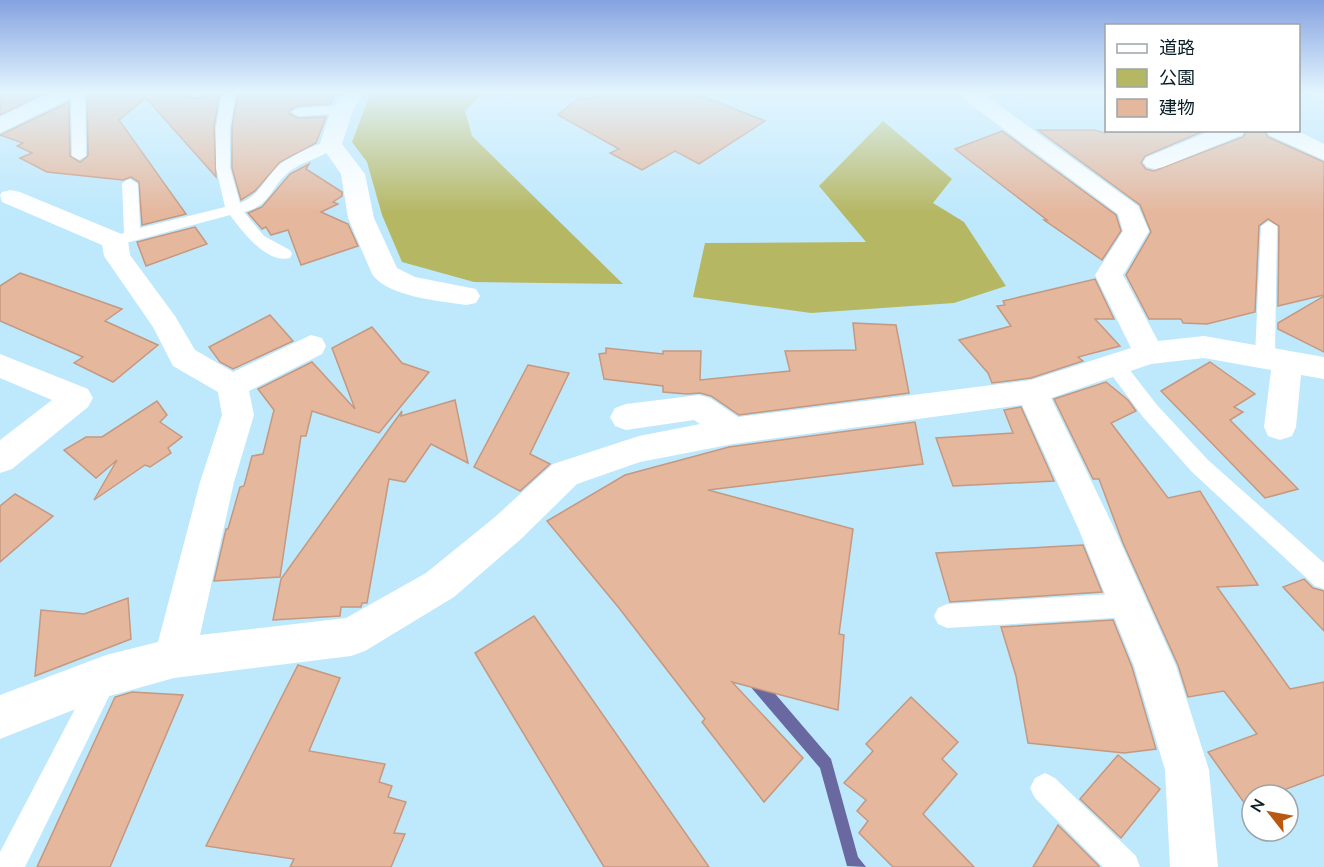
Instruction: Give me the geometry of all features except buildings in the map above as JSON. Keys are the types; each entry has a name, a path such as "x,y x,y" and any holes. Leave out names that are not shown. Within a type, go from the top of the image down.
{"street":[{"path":"341,132 353,174 361,218 386,274 408,285 466,296"},
{"path":"1022,132 1129,211 1136,231 1109,275 1149,353"},
{"path":"1155,162 1228,132"},
{"path":"1282,132 1324,153"},
{"path":"11,197 124,238 117,256 165,322 184,358 232,386 238,415 217,482 174,658"},
{"path":"232,386 311,346"},
{"path":"0,717 106,676 174,658 351,636 440,585 508,528 565,474 639,449 733,430 1032,392 1149,353 1204,347 1324,368"},
{"path":"1276,359 1280,427"},
{"path":"0,365 77,398 0,459"},
{"path":"1032,392 1097,530 1155,666 1187,770 1194,867"},
{"path":"626,417 699,407 733,430"}],"lane":[{"path":"79,132 79,156"},
{"path":"223,132 223,168 234,210 258,240 284,254"},
{"path":"130,184 124,238 249,206 262,197 283,169 325,132"},
{"path":"1269,225 1276,359"},
{"path":"1115,365 1150,411 1200,466 1324,578"},
{"path":"947,616 1129,605"},
{"path":"9,867 106,676"},
{"path":"1045,788 1125,867"}],"green space":[{"path":"356,132 471,132 472,136 623,284 474,282 402,262 382,215 367,162 352,142"},
{"path":"872,132 897,132 952,179 933,203 964,222 1006,286 954,303 811,313 693,297 705,243 866,242 819,186"}],"waterway":[{"path":"754,680 826,764 852,861 858,867"}]}
